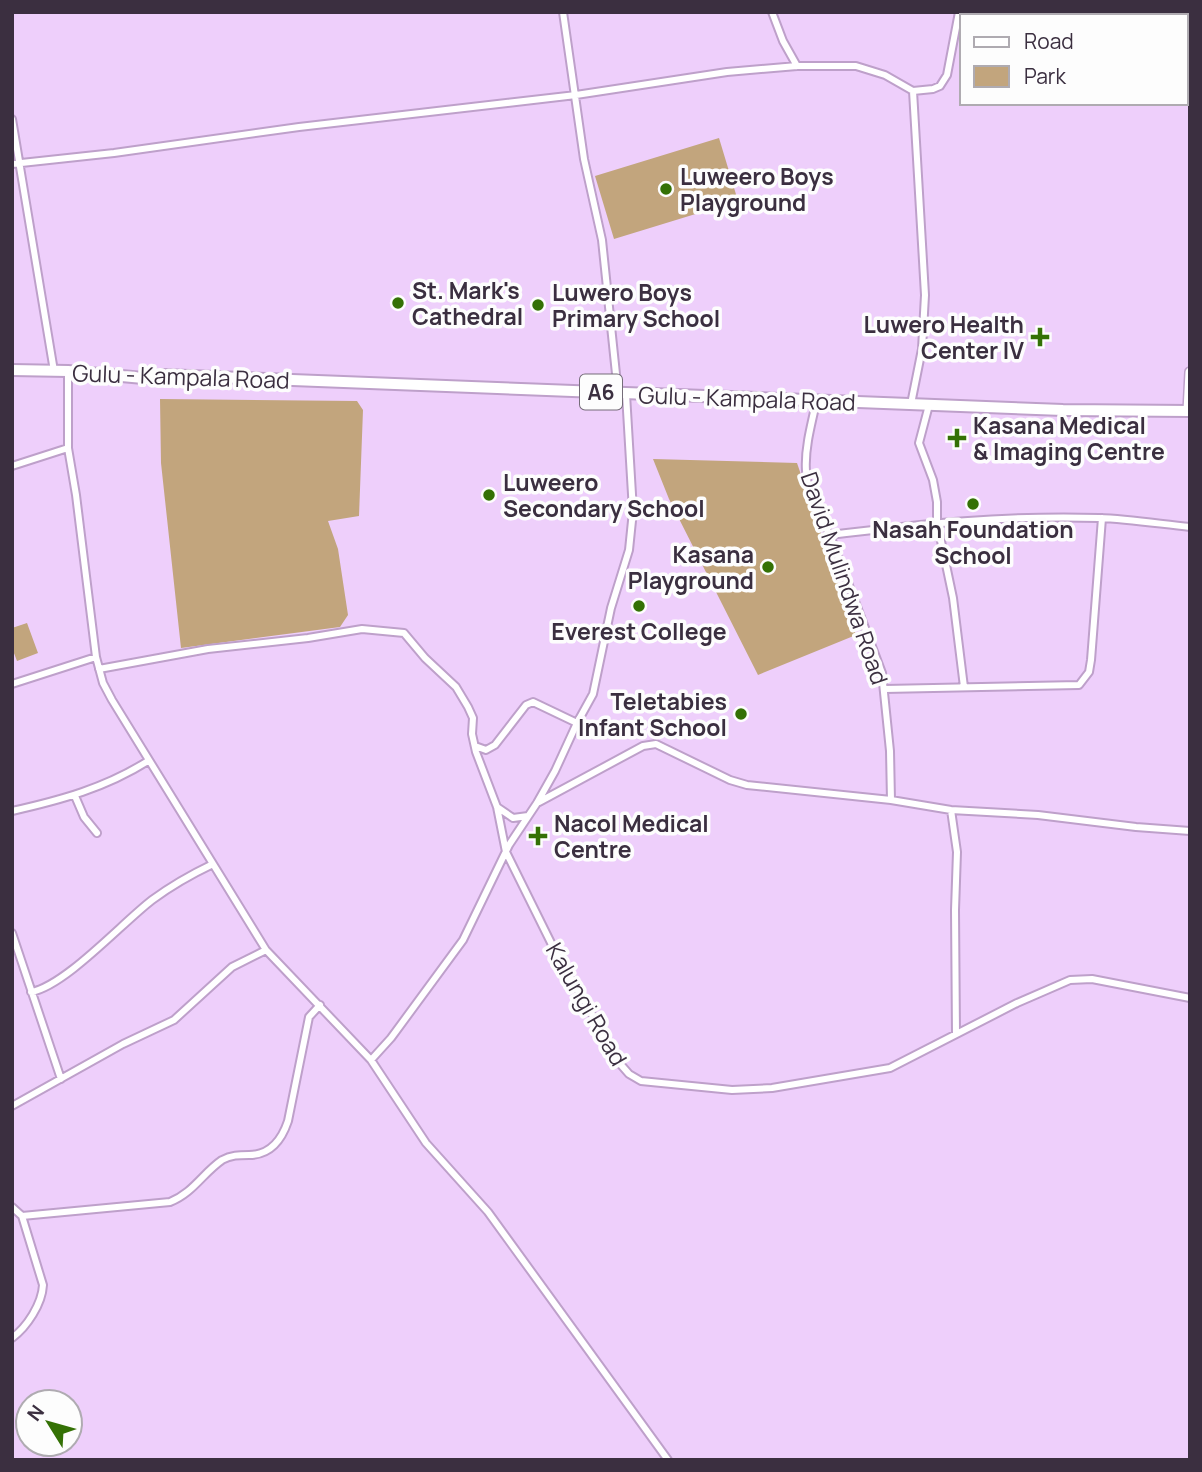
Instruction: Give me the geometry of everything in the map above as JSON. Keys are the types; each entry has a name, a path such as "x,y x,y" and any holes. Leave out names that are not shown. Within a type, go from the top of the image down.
{"main road":[{"name":"Gulu - Kampala Road","path":"12,369 144,378 163,375 929,405 1132,412 1189,411"},
{"path":"1189,411 1190,372"}],"street":[{"path":"371,1060 391,1038 463,940 506,852 555,771 593,694 611,608 629,550 633,511 622,393 602,240 584,159 563,12"},
{"path":"772,12 783,41 797,66"},
{"path":"16,164 299,127 576,95 727,72 797,66 856,66 885,75 913,92 933,89 944,82 947,75 959,12"},
{"path":"911,404 922,349 925,295 913,92"},
{"path":"12,119 16,164 54,371"},
{"path":"68,371 68,448 96,657 112,700 266,950 371,1060 426,1143 488,1212 668,1460"},
{"name":"David Mulindwa Road","path":"817,399 805,446 805,472 812,498 830,535 877,659 885,689 892,775 891,800"},
{"path":"929,405 919,443 933,480 937,522 953,598 964,687"},
{"path":"12,466 68,448"},
{"path":"830,535 937,522 1054,517 1102,518 1190,527"},
{"path":"885,689 1079,685 1089,672 1091,660 1102,518"},
{"name":"Kalungi Road","path":"99,669 158,657 362,629 400,631 407,635 419,652 456,687 472,718 475,746 497,807 506,852 560,961 615,1058 629,1074 641,1081 732,1090 772,1088 891,1068 1017,1003 1070,980 1092,979 1190,998"},
{"path":"12,684 96,657"},
{"path":"475,746 486,750 492,748 526,705 533,702 577,723"},
{"path":"537,803 649,744 665,747 730,780 747,785 891,800 951,810 1038,815 1190,831"},
{"path":"12,811 75,796 103,786 148,761"},
{"path":"75,796 84,817 97,832"},
{"path":"497,807 513,818 528,816"},
{"path":"951,810 957,852 954,910 956,1034"},
{"path":"31,992 55,984 151,901 188,876 213,864"},
{"path":"12,933 61,1079"},
{"path":"12,1106 123,1044 174,1020 232,967 266,950"},
{"path":"22,1216 170,1202 191,1190 226,1158 258,1154 274,1147 288,1121 309,1017 320,1005"},
{"path":"12,1207 22,1216 43,1285 34,1311 12,1338"}],"green space":[{"name":"Luweero Boys Playground","path":"719,138 738,201 614,239 595,176"},
{"path":"160,399 357,401 363,410 359,516 328,521 338,549 348,615 340,627 181,648 161,463"},
{"name":"Kasana Playground","path":"653,459 797,463 856,635 758,675 669,499"},
{"path":"27,623 38,653 17,661 12,648 12,628"}],"place":[{"name":"Luweero Boys Playground","path":"666,189"},
{"name":"St. Mark's Cathedral","path":"398,303"},
{"name":"Luwero Boys Primary School","path":"538,305"},
{"name":"Luwero Health Center IV","path":"1040,337"},
{"name":"Kasana Medical & Imaging Centre","path":"957,438"},
{"name":"Luweero Secondary School","path":"489,495"},
{"name":"Nasah Foundation School","path":"973,504"},
{"name":"Kasana Playground","path":"768,567"},
{"name":"Everest College","path":"639,606"},
{"name":"Teletabies Infant School","path":"741,714"},
{"name":"Nacol Medical Centre","path":"538,836"}]}
